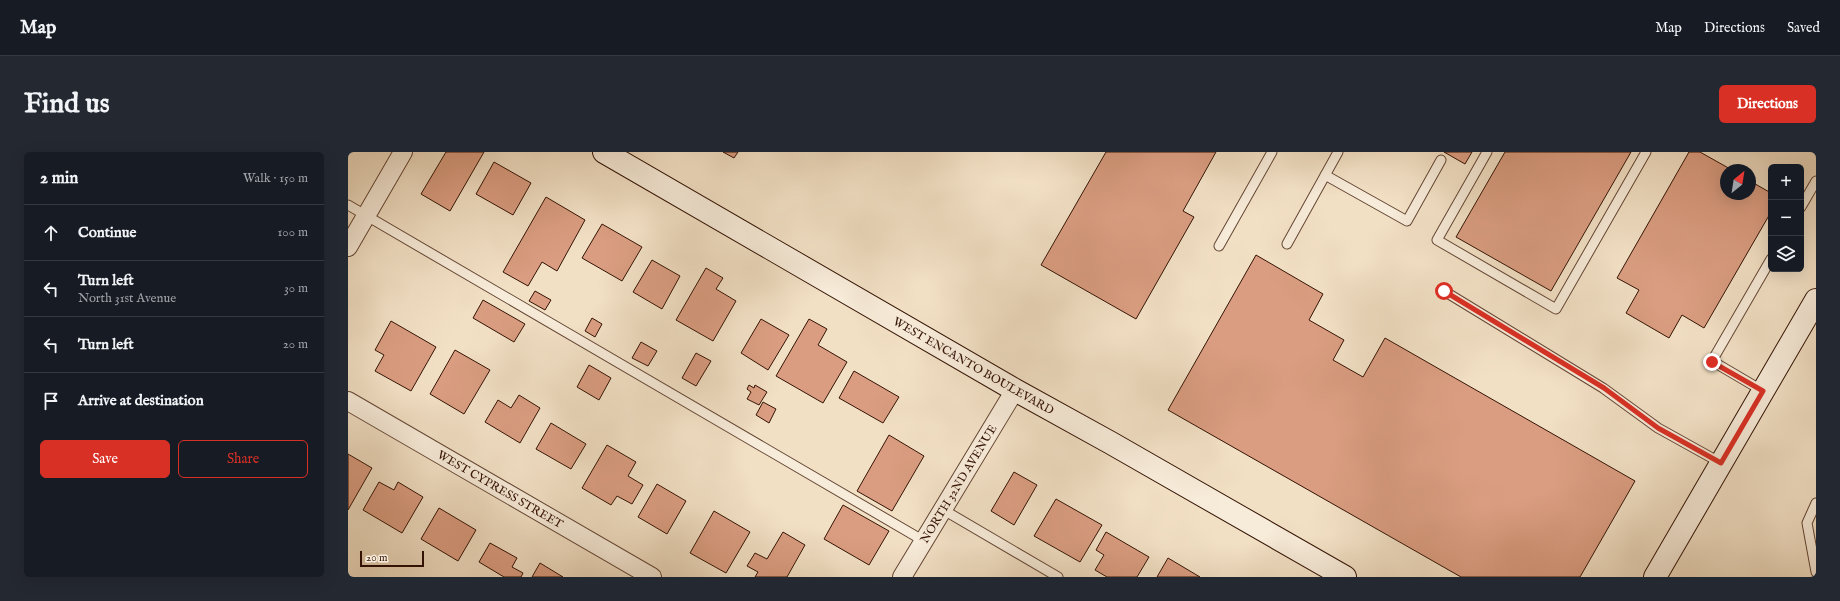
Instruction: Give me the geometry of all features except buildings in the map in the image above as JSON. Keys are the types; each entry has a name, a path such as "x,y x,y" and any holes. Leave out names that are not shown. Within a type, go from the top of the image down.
{"street":[{"path":"348,247 404,152"},
{"name":"WEST ENCANTO BOULEVARD","path":"604,152 1016,390 1345,577"},
{"path":"1655,577 1816,300"},
{"name":"NORTH 32ND AVENUE","path":"902,577 942,509 1016,390"},
{"name":"WEST CYPRESS STREET","path":"348,401 652,577"}],"lane":[{"path":"1219,246 1272,152"},
{"path":"1286,244 1338,152"},
{"path":"1487,152 1437,240 1556,308 1646,152"},
{"path":"1325,175 1407,221 1441,160"},
{"path":"1804,202 1816,181"},
{"path":"348,206 924,541"},
{"path":"1763,391 1712,362 1768,264"},
{"path":"1444,291 1604,388 1658,428 1721,463"},
{"path":"1816,503 1807,523 1816,572"},
{"path":"942,509 1058,577"}],"route":[{"path":"1444,291 1604,388 1658,428 1721,463 1763,391 1712,362"}]}
